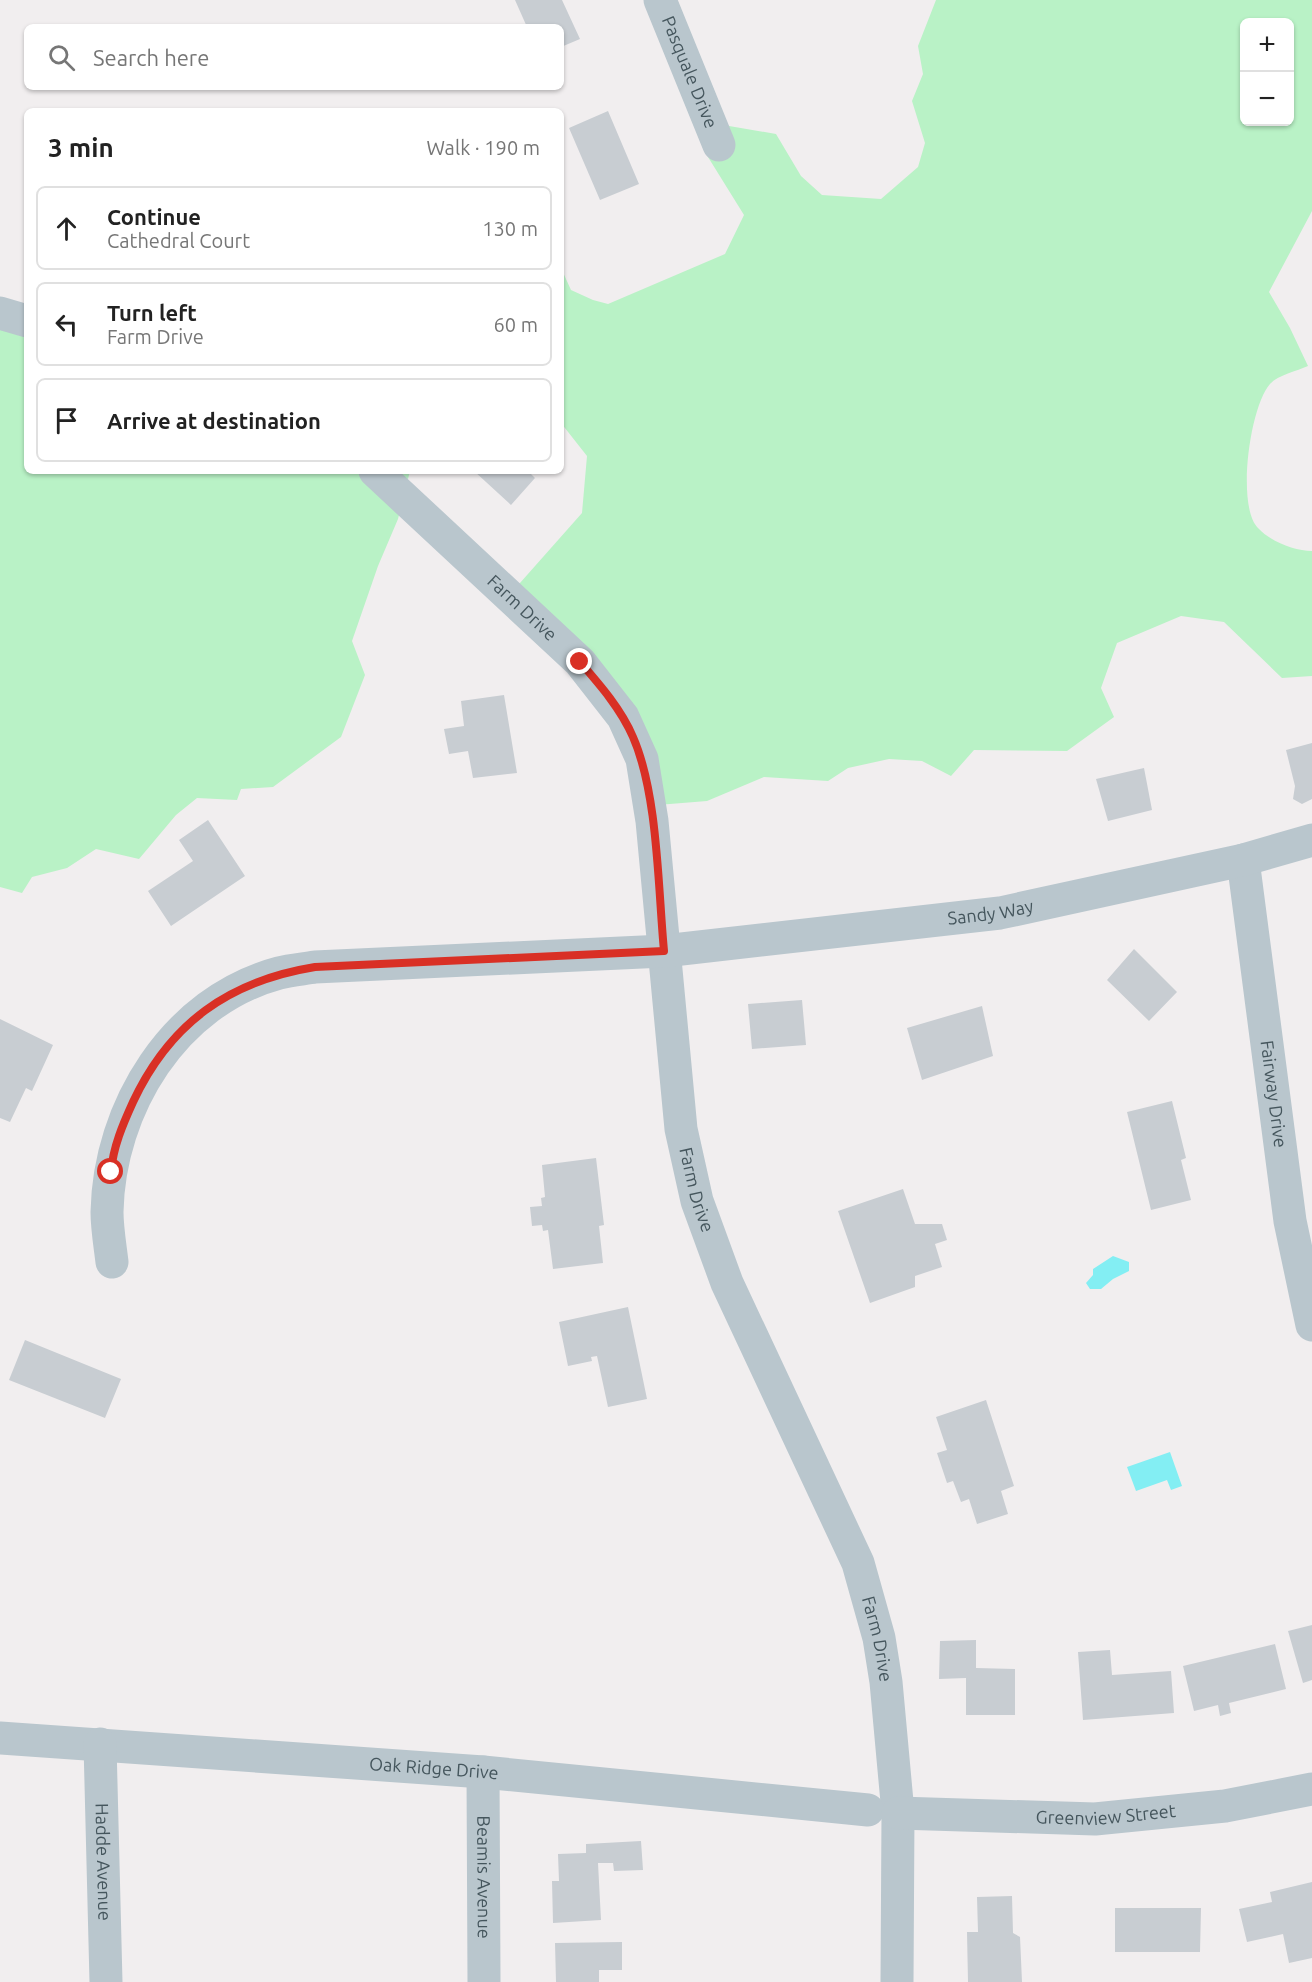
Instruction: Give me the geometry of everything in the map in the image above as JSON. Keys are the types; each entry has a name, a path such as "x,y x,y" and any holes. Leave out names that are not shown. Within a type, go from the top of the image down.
{"street":[{"name":"Pasquale Drive","path":"660,0 719,145"},
{"path":"0,313 24,320"},
{"name":"Farm Drive","path":"378,474 580,662 623,717 642,759 648,786 681,1129 697,1201 727,1283 858,1563 871,1608 884,1671 883,1811 897,1982"},
{"name":"Sandy Way","path":"111,1262 107,1212 112,1164 121,1128 156,1060 182,1028 244,987 278,973 315,967 664,951 1000,913 1243,860 1312,840"},
{"name":"Fairway Drive","path":"1243,860 1290,1221 1312,1325"},
{"name":"Oak Ridge Drive","path":"0,1738 483,1772 883,1811"},
{"name":"Hadde Avenue","path":"100,1744 106,1982"},
{"name":"Beamis Avenue","path":"483,1772 484,1982"},
{"name":"Greenview Street","path":"883,1811 1095,1819 1225,1806 1312,1789"}],"green space":[{"path":"936,0 1312,0 1312,211 1269,292 1308,366 1273,381 1263,396 1252,433 1247,479 1251,516 1258,528 1270,538 1284,545 1312,551 1312,676 1282,678 1224,622 1181,616 1117,643 1101,688 1114,717 1067,751 974,750 951,776 922,761 889,759 848,768 828,781 764,777 707,801 645,806 626,738 512,592 582,513 587,456 564,427 564,275 571,290 608,304 725,254 744,215 708,157 700,121 776,134 801,176 822,195 881,199 918,167 925,143 912,101 923,74 918,46"},
{"path":"0,305 24,310 24,474 409,474 398,519 378,566 352,641 365,675 341,737 273,787 241,789 237,800 197,798 176,815 139,859 96,849 67,868 32,877 22,893 0,887"}],"water":[{"path":"1113,1256 1129,1262 1129,1271 1113,1279 1101,1289 1090,1289 1086,1283 1093,1275 1093,1269"},
{"path":"1170,1452 1182,1486 1171,1490 1167,1480 1136,1491 1127,1467"}],"building":[{"path":"515,0 562,0 580,39 564,46 564,24 526,24"},
{"path":"608,111 639,184 600,200 569,128"},
{"path":"477,474 531,474 535,478 511,505"},
{"path":"504,695 517,773 473,778 468,751 449,754 444,729 464,726 461,701"},
{"path":"1312,743 1312,799 1302,804 1293,799 1295,786 1286,750"},
{"path":"1144,768 1152,810 1108,821 1096,779"},
{"path":"208,820 245,876 171,926 148,891 193,861 179,840"},
{"path":"1134,949 1177,992 1149,1021 1107,980"},
{"path":"802,1000 806,1045 752,1049 748,1004"},
{"path":"982,1006 993,1056 922,1080 907,1028"},
{"path":"0,1019 53,1045 32,1091 26,1088 10,1122 0,1118"},
{"path":"1172,1101 1186,1158 1181,1160 1191,1200 1151,1210 1127,1112"},
{"path":"596,1158 604,1225 599,1226 603,1263 553,1269 548,1230 543,1231 542,1225 532,1226 530,1207 542,1206 541,1198 545,1197 542,1165"},
{"path":"903,1189 915,1224 942,1224 947,1240 935,1244 942,1267 915,1276 915,1287 870,1303 838,1211"},
{"path":"628,1307 647,1399 608,1407 597,1356 591,1357 592,1361 568,1366 559,1322"},
{"path":"25,1340 121,1379 105,1418 9,1380"},
{"path":"986,1400 1014,1486 1001,1491 1008,1514 977,1524 969,1499 961,1502 953,1481 947,1483 937,1453 947,1450 936,1417"},
{"path":"1312,1625 1312,1680 1303,1683 1288,1631"},
{"path":"976,1640 976,1668 1015,1669 1015,1715 966,1715 966,1678 939,1679 940,1641"},
{"path":"1275,1644 1286,1689 1229,1703 1231,1713 1220,1716 1218,1705 1194,1711 1183,1666"},
{"path":"1110,1650 1112,1675 1171,1671 1174,1713 1083,1720 1078,1652"},
{"path":"641,1841 643,1870 614,1871 613,1863 598,1863 601,1920 553,1923 552,1881 559,1881 558,1854 586,1853 586,1844"},
{"path":"1312,1882 1312,1958 1289,1963 1283,1934 1247,1942 1239,1909 1272,1902 1270,1892"},
{"path":"1012,1896 1013,1933 1020,1937 1022,1982 968,1982 967,1932 978,1932 977,1897"},
{"path":"1115,1908 1201,1908 1200,1952 1115,1952"},
{"path":"622,1942 622,1970 599,1970 599,1982 556,1982 555,1943"}],"route":[{"path":"111,1172 121,1128 137,1093 156,1060 182,1028 212,1006 244,987 278,973 315,967 664,951 648,786 642,759 623,717 602,687 580,662"}]}
